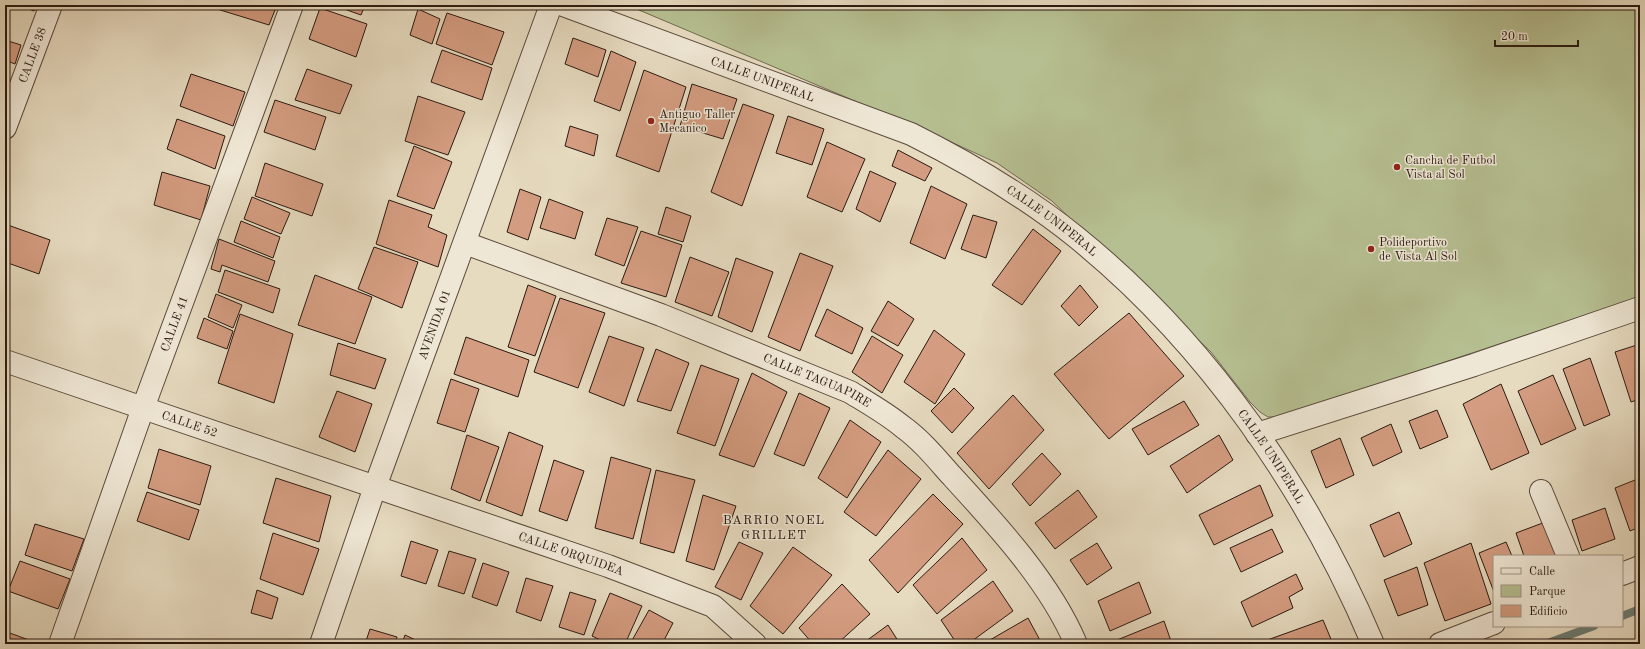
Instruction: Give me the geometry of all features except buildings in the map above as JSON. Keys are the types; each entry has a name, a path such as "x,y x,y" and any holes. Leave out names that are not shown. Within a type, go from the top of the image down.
{"street":[{"name":"CALLE 38","path":"5,128 52,5"},
{"name":"CALLE 41","path":"60,644 143,408 292,5"},
{"name":"AVENIDA 01","path":"321,644 375,487 551,5"},
{"name":"CALLE UNIPERAL","path":"563,5 911,134 996,180 1076,237 1113,269 1182,341 1227,393 1304,506 1330,551 1373,644"},
{"name":"CALLE TAGUAPIRE","path":"465,243 661,315 850,392 878,408 904,427 928,449 997,525 1048,594 1076,644"},
{"path":"1256,434 1474,365 1640,308"},
{"name":"CALLE 52","path":"5,360 375,487"},
{"name":"CALLE ORQUIDEA","path":"375,487 608,566 713,606 755,644"},
{"path":"1541,491 1568,555"},
{"path":"1623,574 1640,567"},
{"path":"1440,644 1493,623"}],"green space":[{"name":"Polideportivo de Vista Al Sol","path":"627,5 1640,5 1640,297 1280,417 1268,417 1260,412 1250,402 1211,352 1052,201 997,163 938,136"}],"waterway":[{"path":"1623,616 1640,609"},
{"path":"1545,644 1591,627"}],"place":[{"name":"Antiguo Taller Mecanico","path":"651,121"},
{"name":"Cancha de Futbol Vista al Sol","path":"1397,167"},
{"name":"Polideportivo de Vista Al Sol","path":"1371,249"}],"district":[{"name":"BARRIO NOEL GRILLET","path":"774,526"}]}
